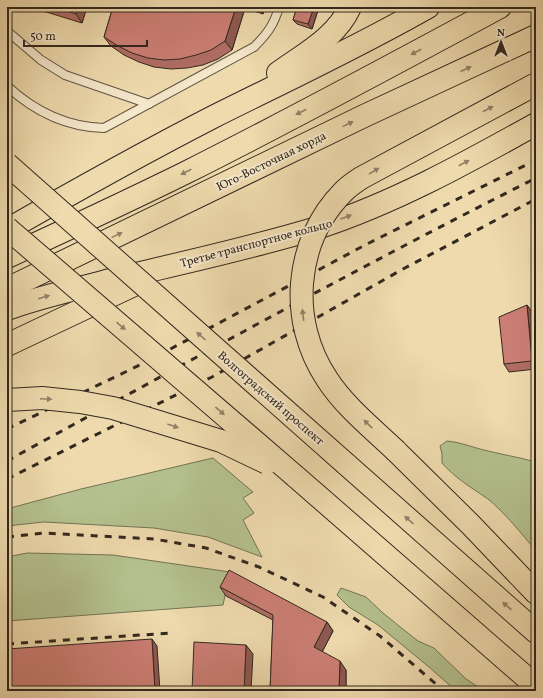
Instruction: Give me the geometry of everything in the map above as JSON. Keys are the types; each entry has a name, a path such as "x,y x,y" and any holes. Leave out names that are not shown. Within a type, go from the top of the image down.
{"main road":[{"path":"213,118 322,42 338,26 350,7"},
{"path":"428,7 375,37 213,118 85,185 7,229 536,686"},
{"path":"7,257 185,173 500,7"},
{"name":"Юго-Восточная хорда","path":"7,289 364,116 536,36"},
{"path":"536,84 361,178 344,191 320,222 311,241 305,260 302,278 302,293 304,321 308,342 326,379 339,396 471,525 536,594"},
{"name":"Третье транспортное кольцо","path":"7,309 64,292 271,241 356,214 441,176 536,124"},
{"name":"Волгоградский проспект","path":"7,164 536,632"},
{"path":"7,218 65,189 85,185"},
{"path":"7,345 132,286 182,267 271,241"},
{"path":"7,400 42,398 80,402 120,410 221,441 294,476"}],"lane":[{"path":"7,86 33,107 54,117 87,127 104,128 254,47 267,34 276,17 279,7"},
{"path":"7,31 41,60 64,75 148,104"}],"green space":[{"path":"447,441 536,462 536,551 495,505 458,478 442,463 440,446"},
{"path":"213,458 253,492 243,498 254,513 243,520 262,557 208,537 154,528 44,522 7,526 7,510 14,507 81,489"},
{"path":"27,553 113,555 230,572 223,605 7,621 7,557"},
{"path":"341,588 366,597 383,613 418,641 434,648 466,679 484,691 456,691 378,625 349,607 337,595"}],"building":[{"path":"54,7 78,7 76,14"},
{"path":"113,7 236,7 225,41 211,50 196,55 180,59 164,60 148,58 132,53 104,37"},
{"path":"297,7 314,7 308,24 293,20"},
{"path":"527,305 532,361 504,364 499,317"},
{"path":"229,570 327,622 314,647 340,661 339,691 270,691 273,615 220,587"},
{"path":"152,639 155,691 7,691 7,649"},
{"path":"194,642 246,645 244,691 192,691"}],"railway":[{"path":"7,429 146,362 367,244 536,160"},
{"path":"7,461 336,282 536,178"},
{"path":"7,479 212,377 403,269 536,199"},
{"path":"7,537 43,533 154,539 206,548 259,567 323,597 380,636 444,691"},
{"path":"7,644 171,633"}]}
